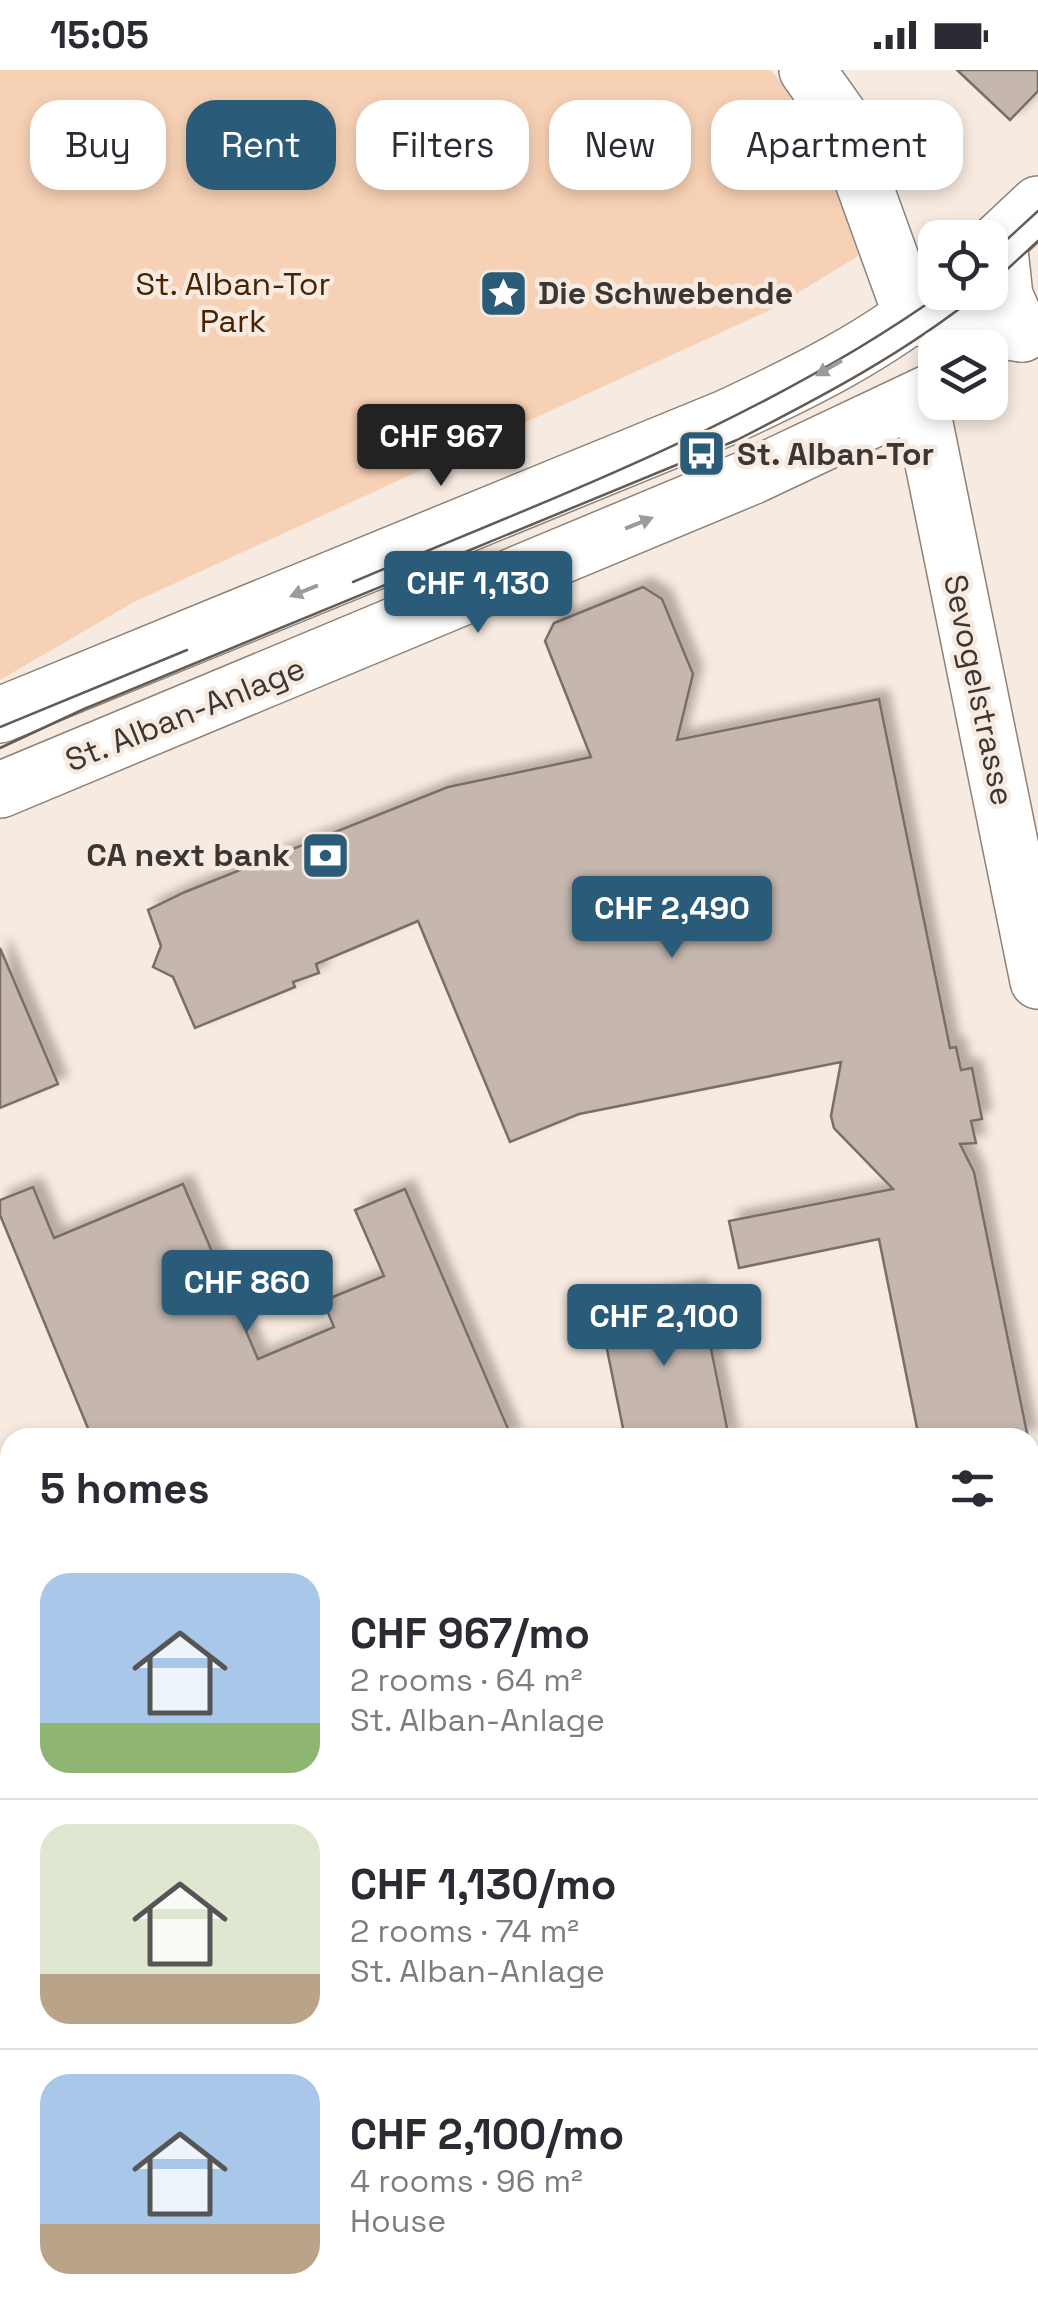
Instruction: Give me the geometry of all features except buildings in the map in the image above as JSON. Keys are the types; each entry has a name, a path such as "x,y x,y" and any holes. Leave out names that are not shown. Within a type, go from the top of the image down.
{"main road":[{"name":"Sevogelstrasse","path":"807,70 838,116 918,286"},
{"path":"1008,232 1038,204"},
{"path":"1008,301 1022,337"},
{"path":"0,715 728,418 824,372 919,310"},
{"path":"942,310 1022,337"},
{"name":"St. Alban-Anlage","path":"0,790 753,476 918,399"},
{"name":"Sevogelstrasse","path":"933,420 1038,981"}],"green space":[{"name":"St. Alban-Tor Park","path":"0,70 771,70 795,100 711,100 711,190 837,190 851,222 858,256 770,310 134,602 0,680"}],"tram line":[{"path":"1008,238 1038,211"},
{"path":"1008,268 1038,241"},
{"path":"353,582 731,418 804,380 918,309"},
{"path":"0,748 84,709 737,440 893,354 957,310"},
{"path":"0,727 187,650"}],"place":[{"name":"Die Schwebende","path":"503,293"},
{"name":"St. Alban-Tor","path":"702,454"},
{"name":"CA next bank","path":"325,855"}]}
